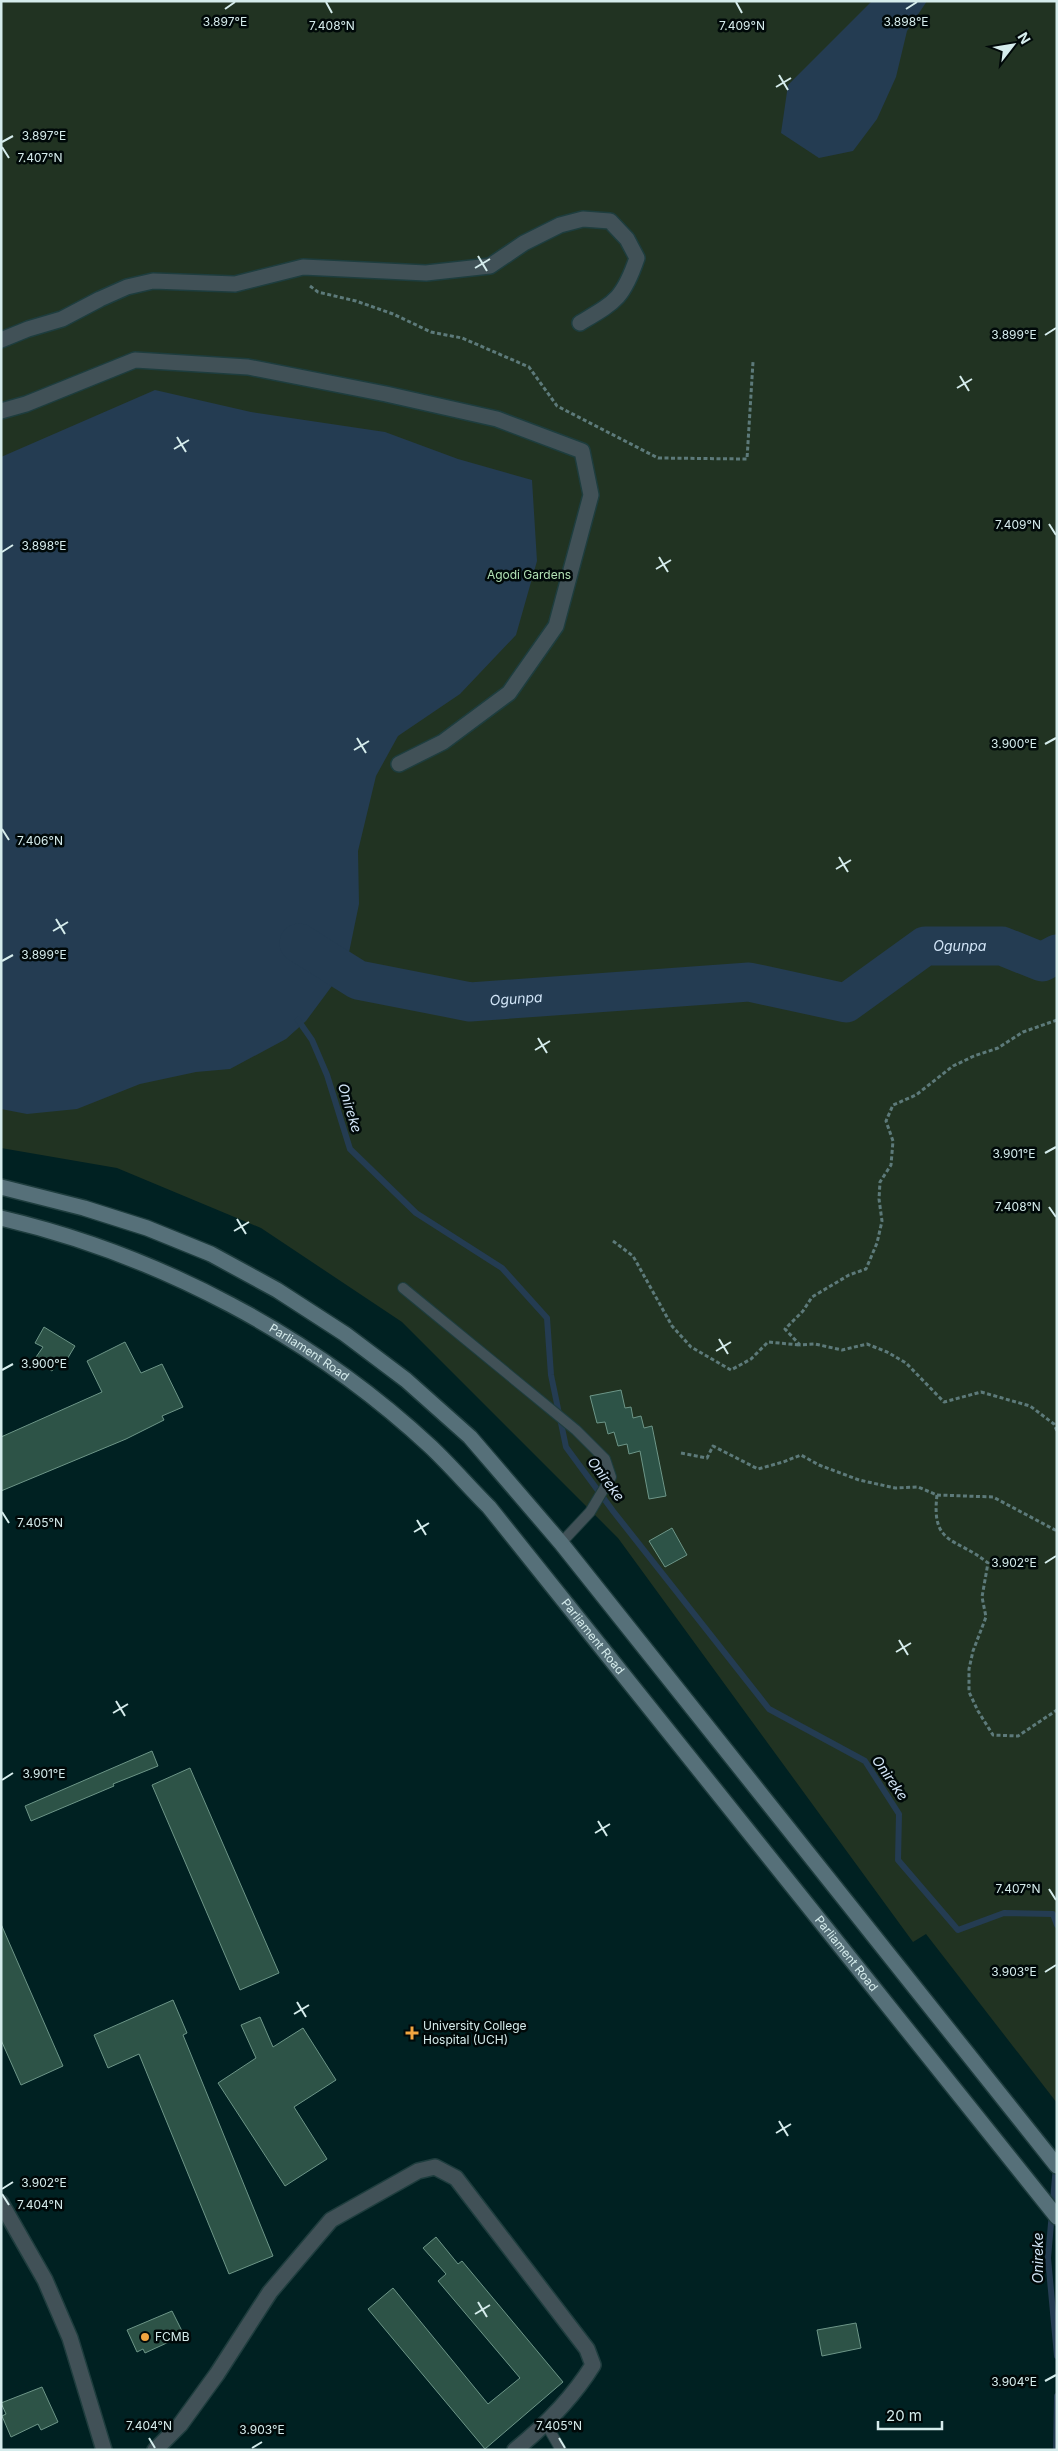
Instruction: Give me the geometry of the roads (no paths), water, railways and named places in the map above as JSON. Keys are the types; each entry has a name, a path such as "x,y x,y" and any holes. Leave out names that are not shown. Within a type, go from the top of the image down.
{"main road":[{"path":"1,1187 84,1208 147,1228 211,1254 277,1290 344,1334 398,1374 463,1431 561,1543 1052,2161"},
{"name":"Parliament Road","path":"1,1218 99,1246 172,1276 236,1309 305,1348 373,1398 431,1447 489,1507 1057,2216"}],"street":[{"path":"1,340 28,329 62,319 100,299 127,288 153,281 235,284 303,267 426,273 490,266 524,243 560,225 584,220 610,221 627,238 637,258 629,280 615,302 580,323"},
{"path":"1,411 26,404 135,360 248,367 386,394 497,419 582,452 591,494 556,626 509,693 443,742 399,764"},
{"path":"155,2450 180,2425 217,2374 270,2292 331,2220 418,2171 435,2167 456,2178 587,2349 593,2365 579,2388 546,2424 515,2450"},
{"path":"1,2203 45,2280 70,2338 104,2450"}],"lane":[{"path":"403,1288 576,1430 605,1459 611,1477 590,1512 561,1543"},
{"path":"546,2424 561,2450"}],"water":[{"path":"872,1 927,1 907,31 896,77 877,119 853,151 819,158 781,133 788,85"},
{"path":"155,390 251,412 385,432 458,459 532,480 537,561 516,635 460,694 398,736 376,776 358,851 359,904 346,967 306,1021 286,1039 230,1069 196,1072 140,1084 77,1109 27,1114 1,1109 1,457"}],"waterway":[{"name":"Ogunpa","path":"299,943 358,980 470,1002 749,982 846,1003 925,946 1002,946 1042,962 1057,954"},
{"name":"Onireke","path":"298,1020 312,1040 327,1075 350,1149 416,1213 502,1268 547,1318 551,1375 566,1447 613,1511 769,1709 865,1761 899,1814 898,1860 958,1930 1004,1913 1053,1914 1057,1925"},
{"name":"Onireke","path":"1056,2166 1048,2258 1057,2356"},
{"name":"Onireke","path":"1056,2450 1057,2396"}],"place":[{"name":"University College Hospital (UCH)","path":"412,2033"},
{"name":"FCMB","path":"145,2337"}],"park label":[{"name":"Agodi Gardens","path":"529,575"}]}
